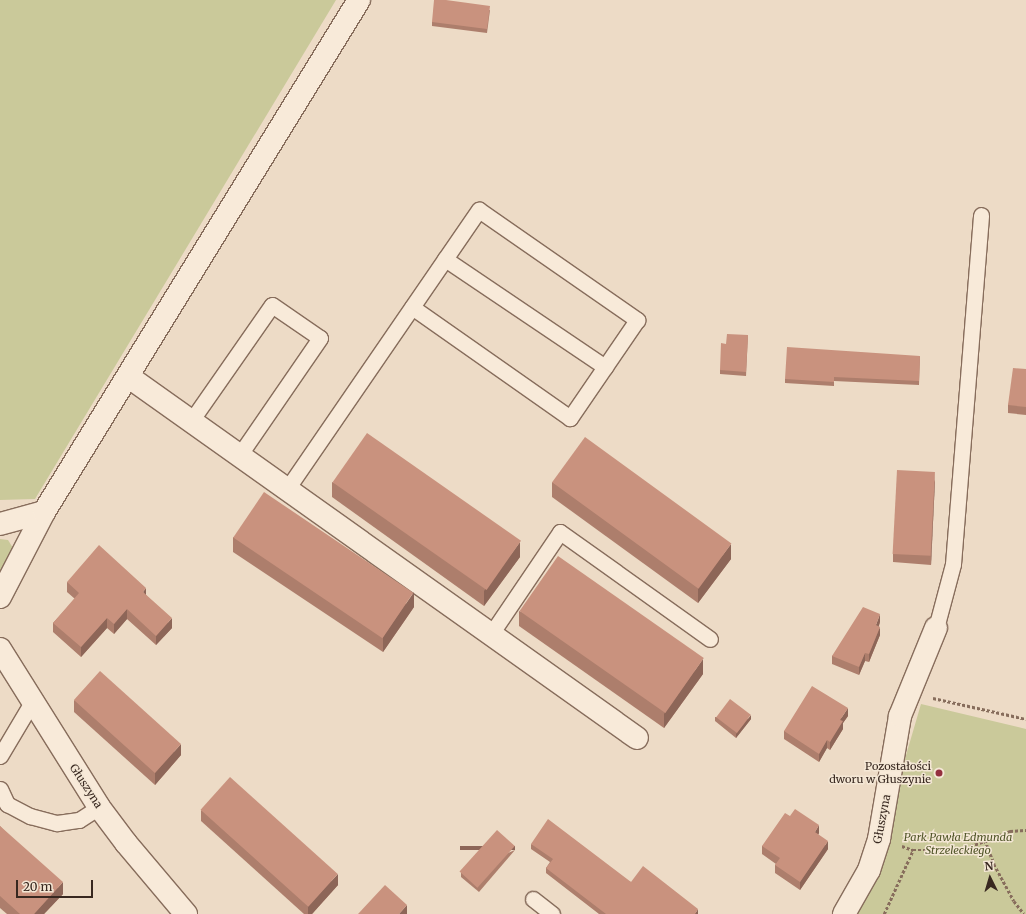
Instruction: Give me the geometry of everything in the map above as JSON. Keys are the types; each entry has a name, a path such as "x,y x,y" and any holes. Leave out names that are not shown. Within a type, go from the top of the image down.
{"street":[{"path":"0,597 44,512 129,377 359,0"},
{"path":"129,377 637,738"},
{"path":"0,524 44,512"},
{"name":"Głuszyna","path":"844,914 869,870 879,839 900,716 936,628"},
{"name":"Głuszyna","path":"0,649 99,807 126,843 186,914"}],"lane":[{"path":"286,489 479,210 637,320 570,418 412,307"},
{"path":"936,628 953,564 980,215"},
{"path":"445,259 605,368"},
{"path":"190,421 272,305 320,338 239,456"},
{"path":"491,634 560,532 710,639"},
{"path":"0,756 32,702"},
{"path":"0,789 7,804 30,816 58,823 79,820 99,807"},
{"path":"533,899 552,914"}],"path":[{"path":"910,692 1026,719"},
{"path":"879,839 914,850 960,850 1010,831 1026,830"},
{"path":"985,840 1014,901 1024,914"},
{"path":"884,914 914,850"}],"green space":[{"path":"0,0 336,0 35,499 0,500"},
{"path":"0,539 8,540 13,548 0,573"},
{"name":"Park Pawła Edmunda Strzeleckiego","path":"921,704 1026,729 1026,914 855,914 897,786"}],"building":[{"path":"434,0 446,0 490,6 487,29 432,22"},
{"path":"727,334 748,335 746,372 720,370 721,343 726,344"},
{"path":"787,347 920,356 919,381 834,377 834,382 785,379"},
{"path":"1013,368 1026,369 1026,407 1008,405"},
{"path":"367,433 521,541 487,590 333,482"},
{"path":"585,437 731,543 699,589 552,482"},
{"path":"897,470 935,472 931,556 893,554"},
{"path":"264,492 413,593 382,638 233,538"},
{"path":"99,545 146,588 143,592 172,618 156,636 127,609 114,624 107,618 81,647 53,623 79,593 67,582"},
{"path":"558,556 704,658 665,713 520,611"},
{"path":"863,607 880,614 876,625 880,627 869,654 865,653 859,667 832,656"},
{"path":"100,671 181,744 155,773 74,700"},
{"path":"812,686 848,708 840,720 843,721 830,742 827,740 819,754 784,731"},
{"path":"730,699 751,715 737,733 716,717"},
{"path":"230,777 338,874 308,907 201,810"},
{"path":"795,809 819,825 815,832 828,841 800,882 775,865 780,858 762,846 785,813 790,816"},
{"path":"548,819 631,882 643,866 698,909 695,914 606,914 546,868 553,859 531,844"},
{"path":"0,826 63,882 34,914 20,914 0,896"},
{"path":"497,830 515,846 477,888 460,872"},
{"path":"385,885 407,905 399,914 358,914"}],"place":[{"name":"Pozostałości dworu w Głuszynie","path":"939,773"}]}
